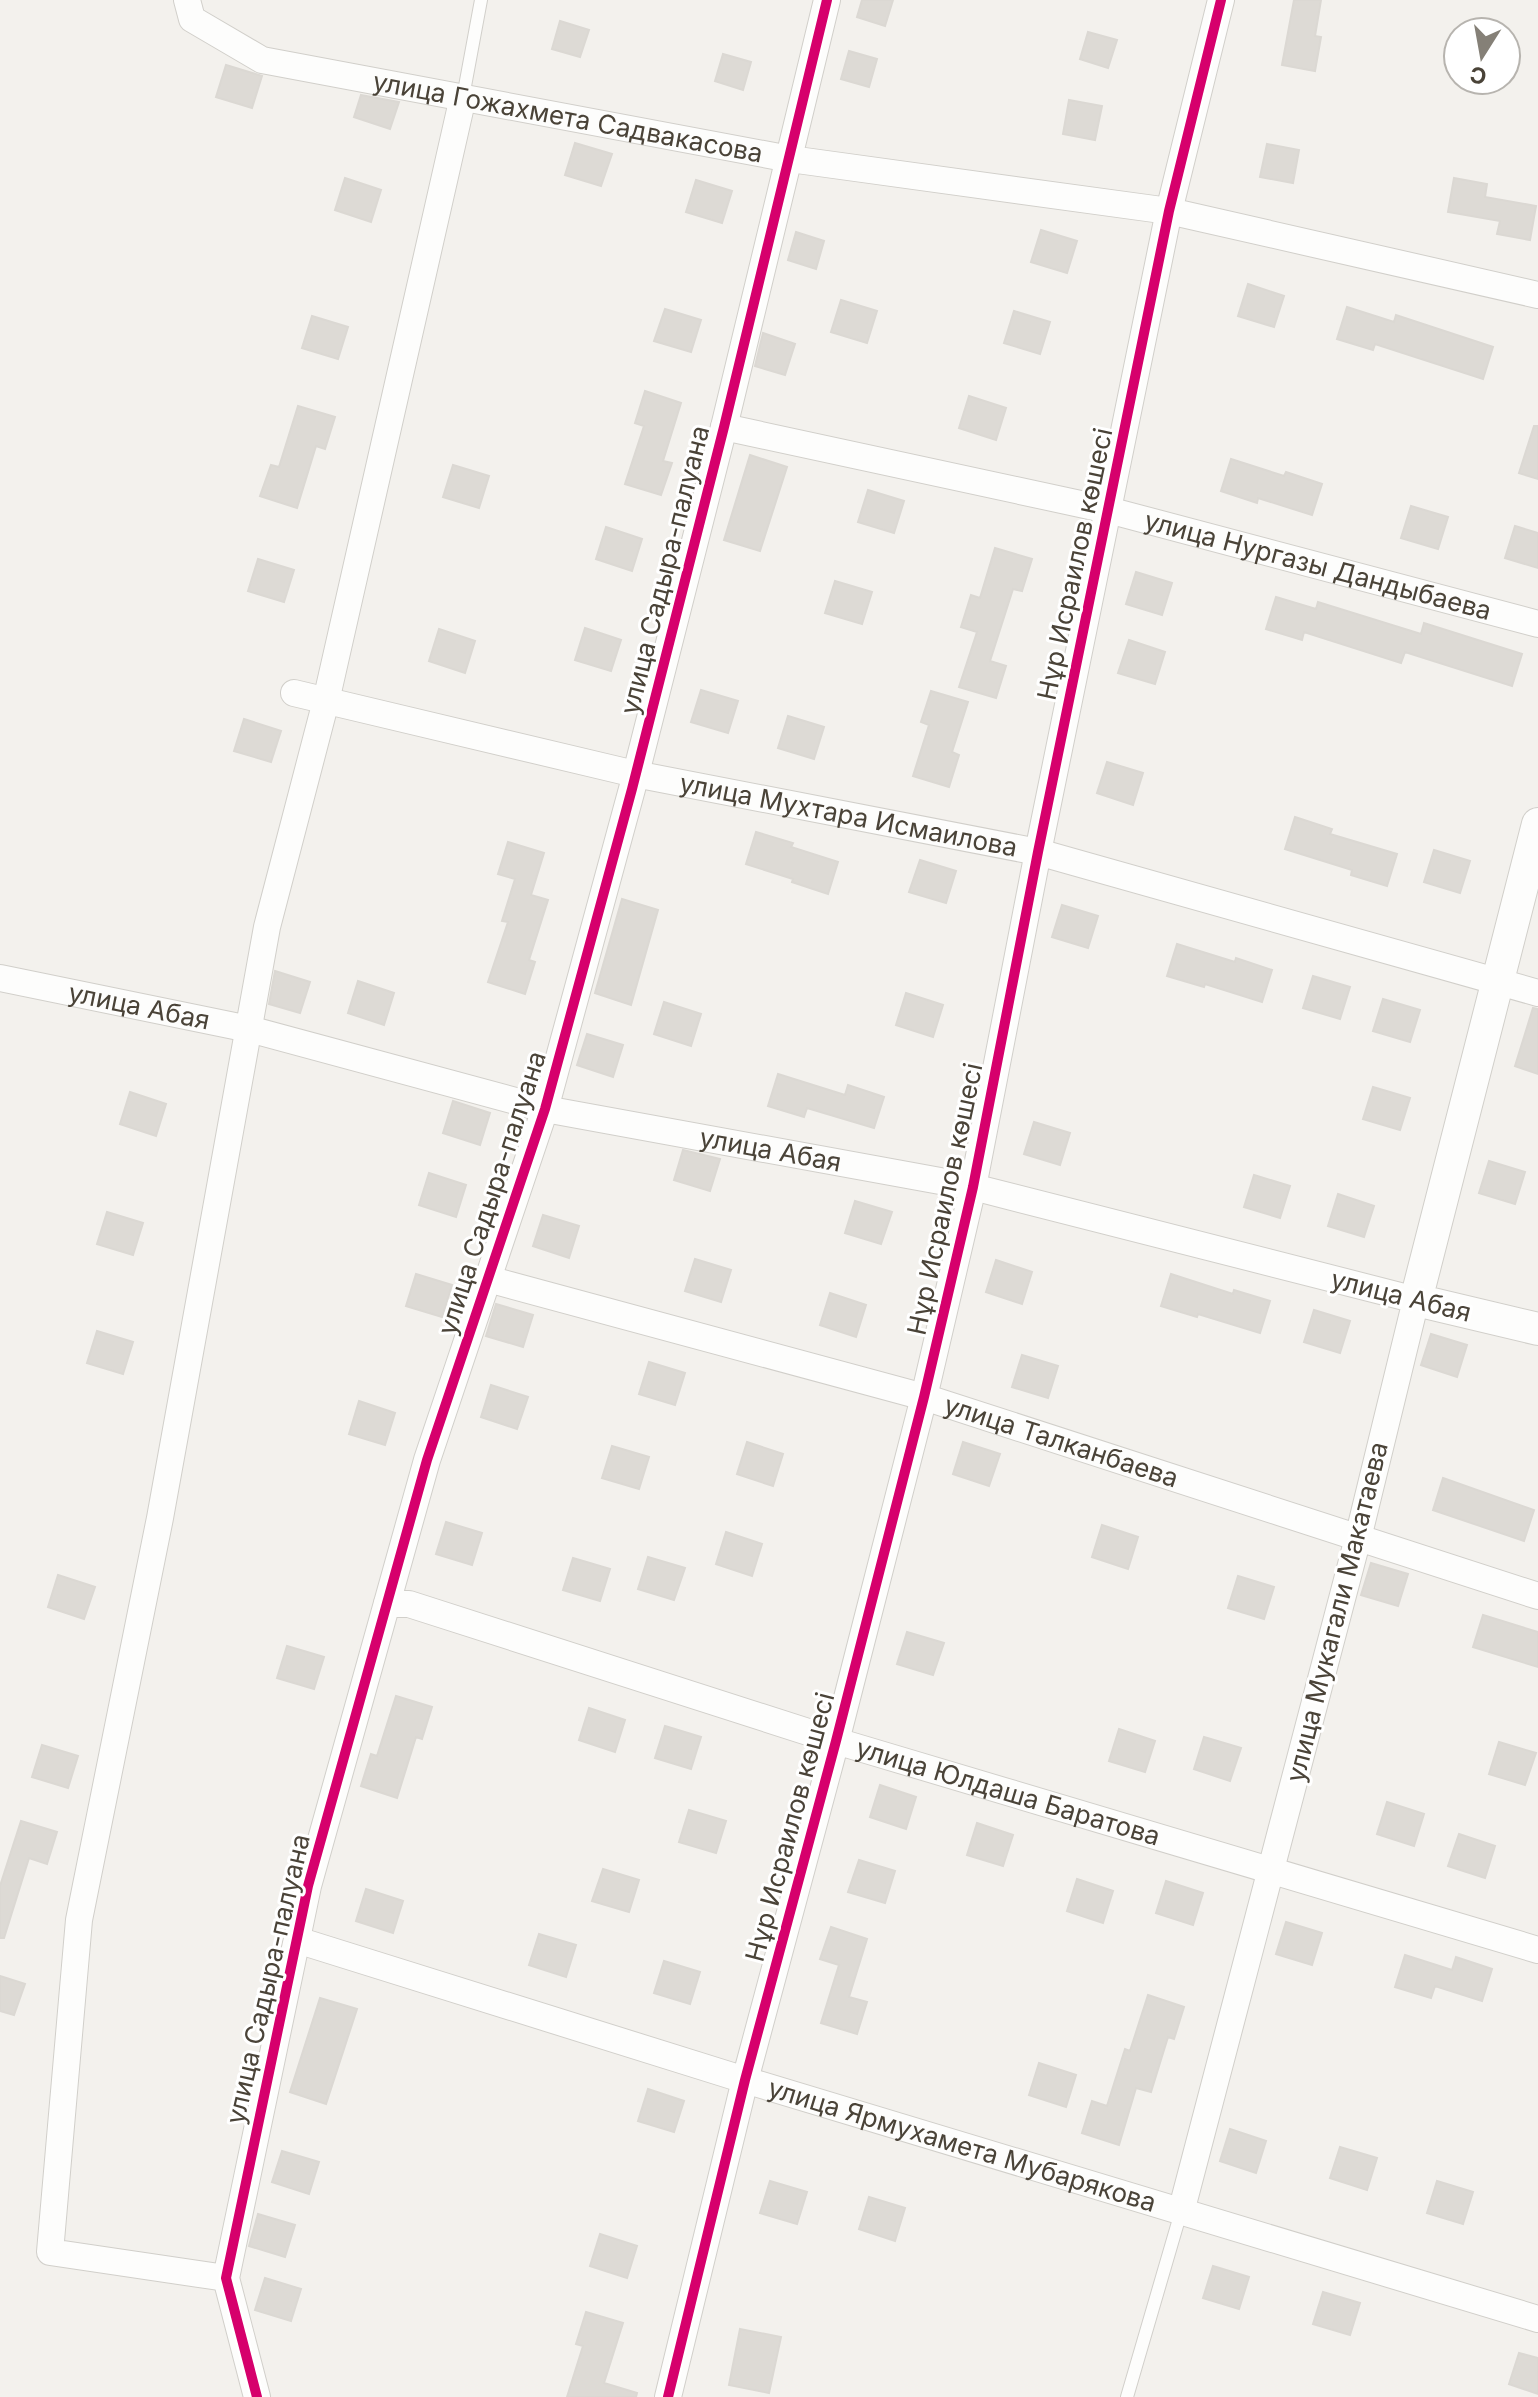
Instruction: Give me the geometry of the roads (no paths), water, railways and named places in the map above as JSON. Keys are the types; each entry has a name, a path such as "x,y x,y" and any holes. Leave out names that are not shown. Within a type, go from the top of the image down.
{"street":[{"name":"улица Гожахмета Садвакасова","path":"187,0 192,19 262,60 790,159 1169,211 1538,295"},
{"name":"улица Садыра-палуана","path":"257,2397 226,2278 308,1886 427,1460 545,1109 724,427 827,0"},
{"name":"Нұр Исраилов көшесі","path":"668,2397 745,2080 924,1397 973,1187 1169,211 1221,0"},
{"path":"226,2278 50,2252 79,1920 160,1518 267,927 326,701 463,97"},
{"name":"улица Нургазы Дандыбаева","path":"724,427 1108,510 1538,624"},
{"name":"улица Мухтара Исмаилова","path":"294,693 635,774 1038,852 1538,993"},
{"name":"улица Мукагали Макатаева","path":"1181,2212 1358,1538 1538,824"},
{"name":"улица Абая","path":"0,978 249,1029 545,1109 973,1187 1538,1329"},
{"name":"улица Талканбаева","path":"488,1279 924,1397 1538,1596"},
{"name":"улица Юлдаша Баратова","path":"387,1604 409,1604 836,1741 1538,1950"},
{"name":"улица Ярмухамета Мубарякова","path":"297,1940 745,2080 1538,2319"}],"lane":[{"path":"463,97 481,0"},
{"name":"улица Мукагали Макатаева","path":"1127,2397 1181,2212"}]}
